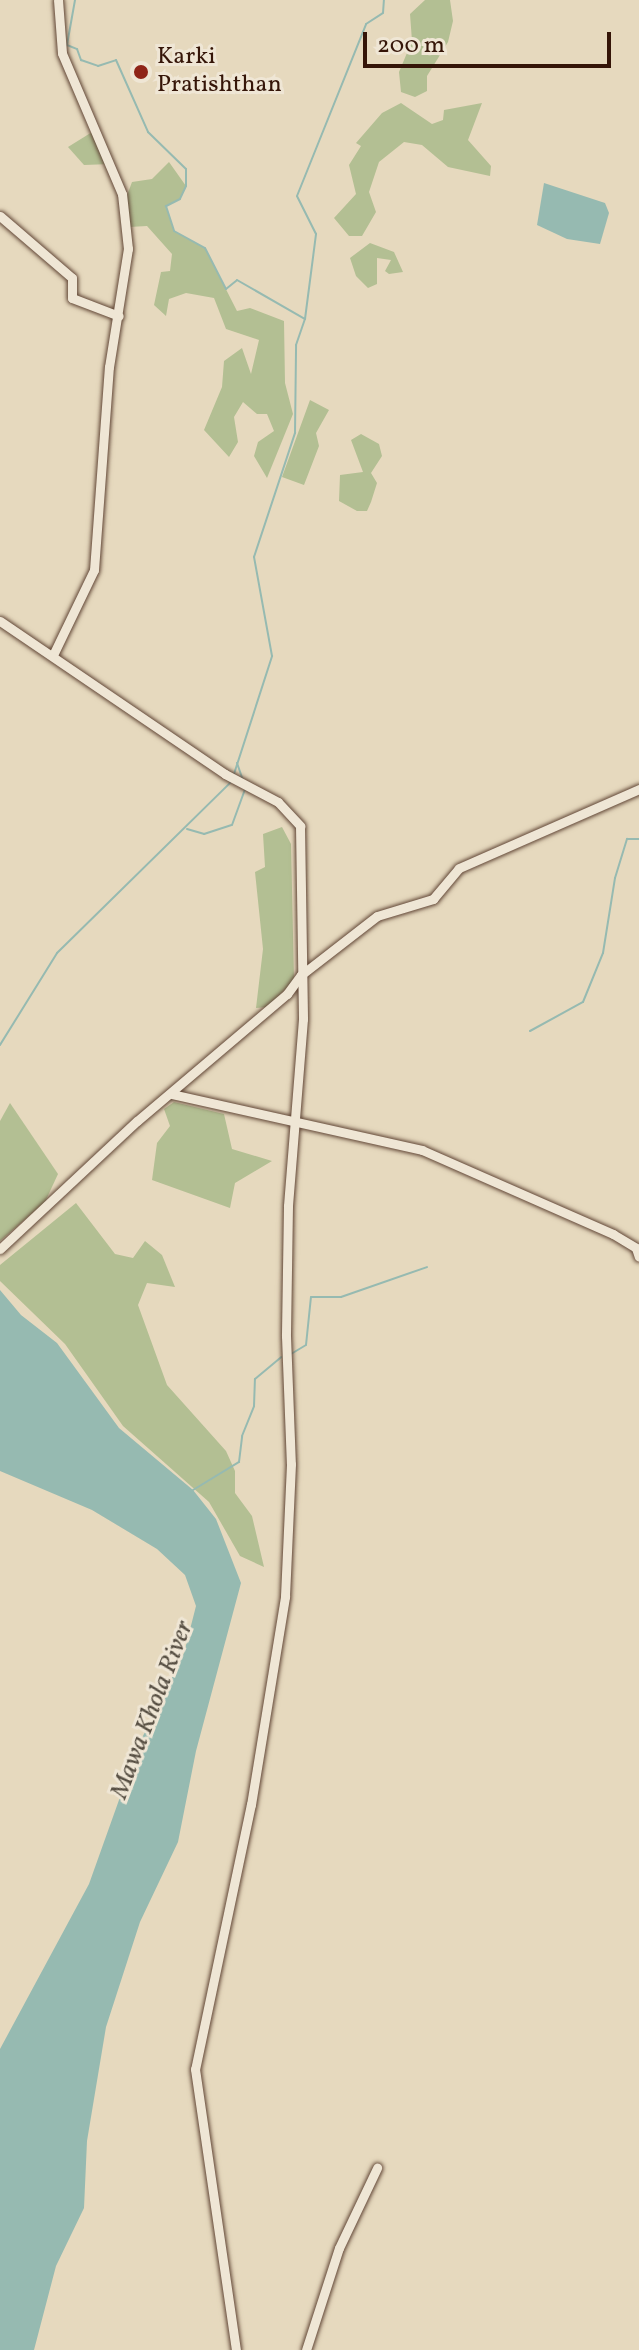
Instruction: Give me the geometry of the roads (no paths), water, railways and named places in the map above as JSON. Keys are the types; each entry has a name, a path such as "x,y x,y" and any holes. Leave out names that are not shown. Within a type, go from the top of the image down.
{"street":[{"path":"54,653 94,570 101,451 128,249 122,194 62,53 58,0"},
{"path":"0,216 72,278 72,298 119,316"},
{"path":"0,621 54,653 225,774 278,802 300,826 301,975 286,1336 291,1464 285,1597 251,1804 195,2069 236,2350"},
{"path":"0,1249 47,1210 86,1168 287,994 301,975 377,916 433,899 459,868 639,789"},
{"path":"172,1094 451,1160 626,1241 639,1257"},
{"path":"306,2350 339,2248 377,2168"}],"water":[{"path":"544,183 605,203 609,213 600,244 567,239 537,225"},
{"path":"0,1290 21,1315 57,1343 119,1428 193,1490 216,1519 241,1583 196,1751 178,1842 140,1922 106,2027 87,2141 84,2208 56,2266 34,2350 0,2350 0,2049 89,1884 139,1744 184,1653 196,1606 185,1575 157,1549 92,1510 0,1471"}],"waterway":[{"path":"75,0 67,45 77,49 81,60 98,66 116,60 148,132 186,169 186,186 180,199 166,206 174,231 205,248 226,289 237,280 305,319"},
{"path":"234,774 272,656 254,557 295,433 296,345 305,319 316,234 297,196 366,24 383,13 384,0"},
{"path":"237,763 243,780"},
{"path":"0,1045 57,953 233,780"},
{"path":"187,829 204,834 232,825 245,790"},
{"path":"530,1031 583,1002 603,953 615,878 627,839 639,839"},
{"path":"291,1354 306,1345 311,1297 341,1297 427,1267"},
{"path":"193,1490 239,1462 242,1436 254,1406 255,1379 281,1357"}],"place":[{"name":"Karki Pratishthan","path":"141,72"}],"water label":[{"name":"Mawa Khola River","path":"153,1710"}]}
